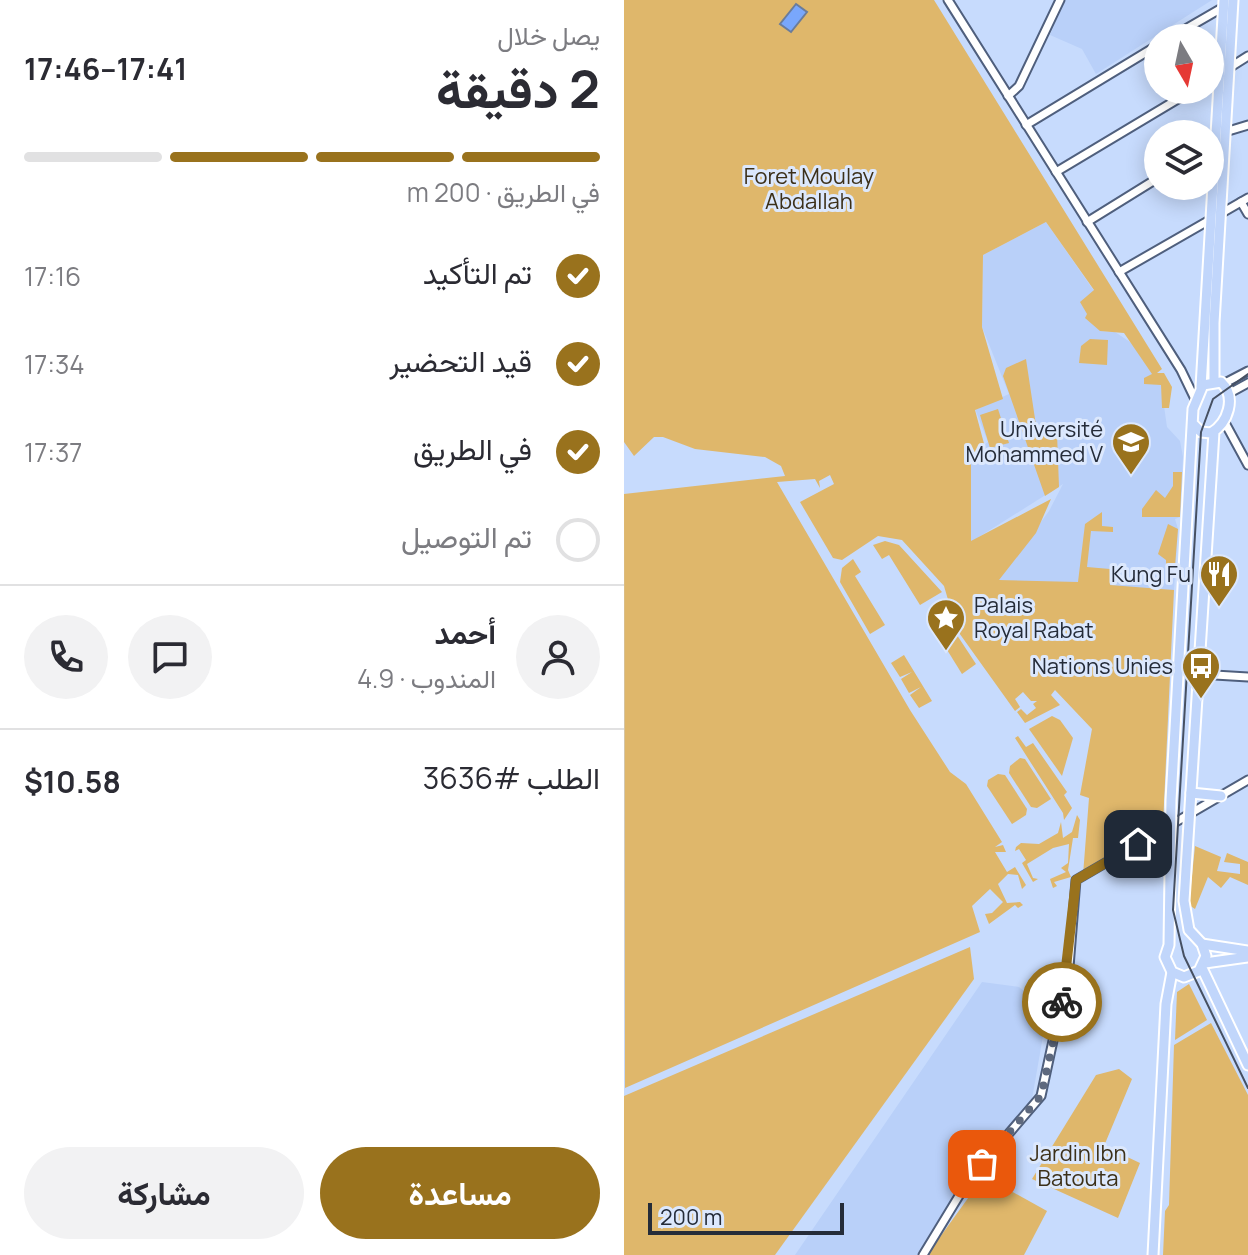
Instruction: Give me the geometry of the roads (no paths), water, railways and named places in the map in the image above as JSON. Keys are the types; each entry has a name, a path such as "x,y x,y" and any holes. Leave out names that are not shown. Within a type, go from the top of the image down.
{"main road":[{"path":"1222,120 1229,67 1228,2"},
{"path":"1224,25 1228,2"},
{"path":"1192,937 1184,901 1198,674 1219,427 1228,394 1219,383 1217,200"},
{"path":"1216,217 1194,425 1170,825 1169,945 1165,961 1172,972 1188,977 1204,966 1248,954"},
{"path":"1198,392 1219,383"},
{"path":"1194,425 1203,433 1219,427"},
{"path":"1191,793 1221,796"},
{"path":"1169,945 1177,937 1192,937 1202,944 1248,954"},
{"path":"1202,944 1204,966 1248,1065"},
{"path":"1153,1255 1166,1004 1172,972"}],"street":[{"path":"1008,96 1019,86 1060,0"},
{"path":"949,1 1181,370 1198,392"},
{"path":"1193,24 1228,2"},
{"path":"1026,125 1144,53"},
{"path":"1224,71 1248,56"},
{"path":"1056,172 1170,104"},
{"path":"1224,138 1248,125"},
{"path":"1087,222 1144,187"},
{"path":"1119,272 1245,200 1248,214"},
{"path":"1219,383 1248,371"},
{"path":"1228,394 1248,383"},
{"path":"1219,427 1235,444 1248,465"},
{"path":"1198,674 1248,677"},
{"path":"923,1255 967,1183 1043,1092 1069,967 1076,880 1248,780"}],"tram line":[{"path":"1248,374 1213,399 1201,432 1173,910 1184,956 1248,1088"}],"place":[{"name":"Université Mohammed V","path":"1131,476"},
{"name":"Kung Fu","path":"1219,608"},
{"name":"Palais Royal Rabat","path":"946,652"},
{"name":"Nations Unies","path":"1201,700"}],"park label":[{"name":"Foret Moulay Abdallah","path":"809,188"},
{"name":"Jardin Ibn Batouta","path":"1078,1166"}]}
